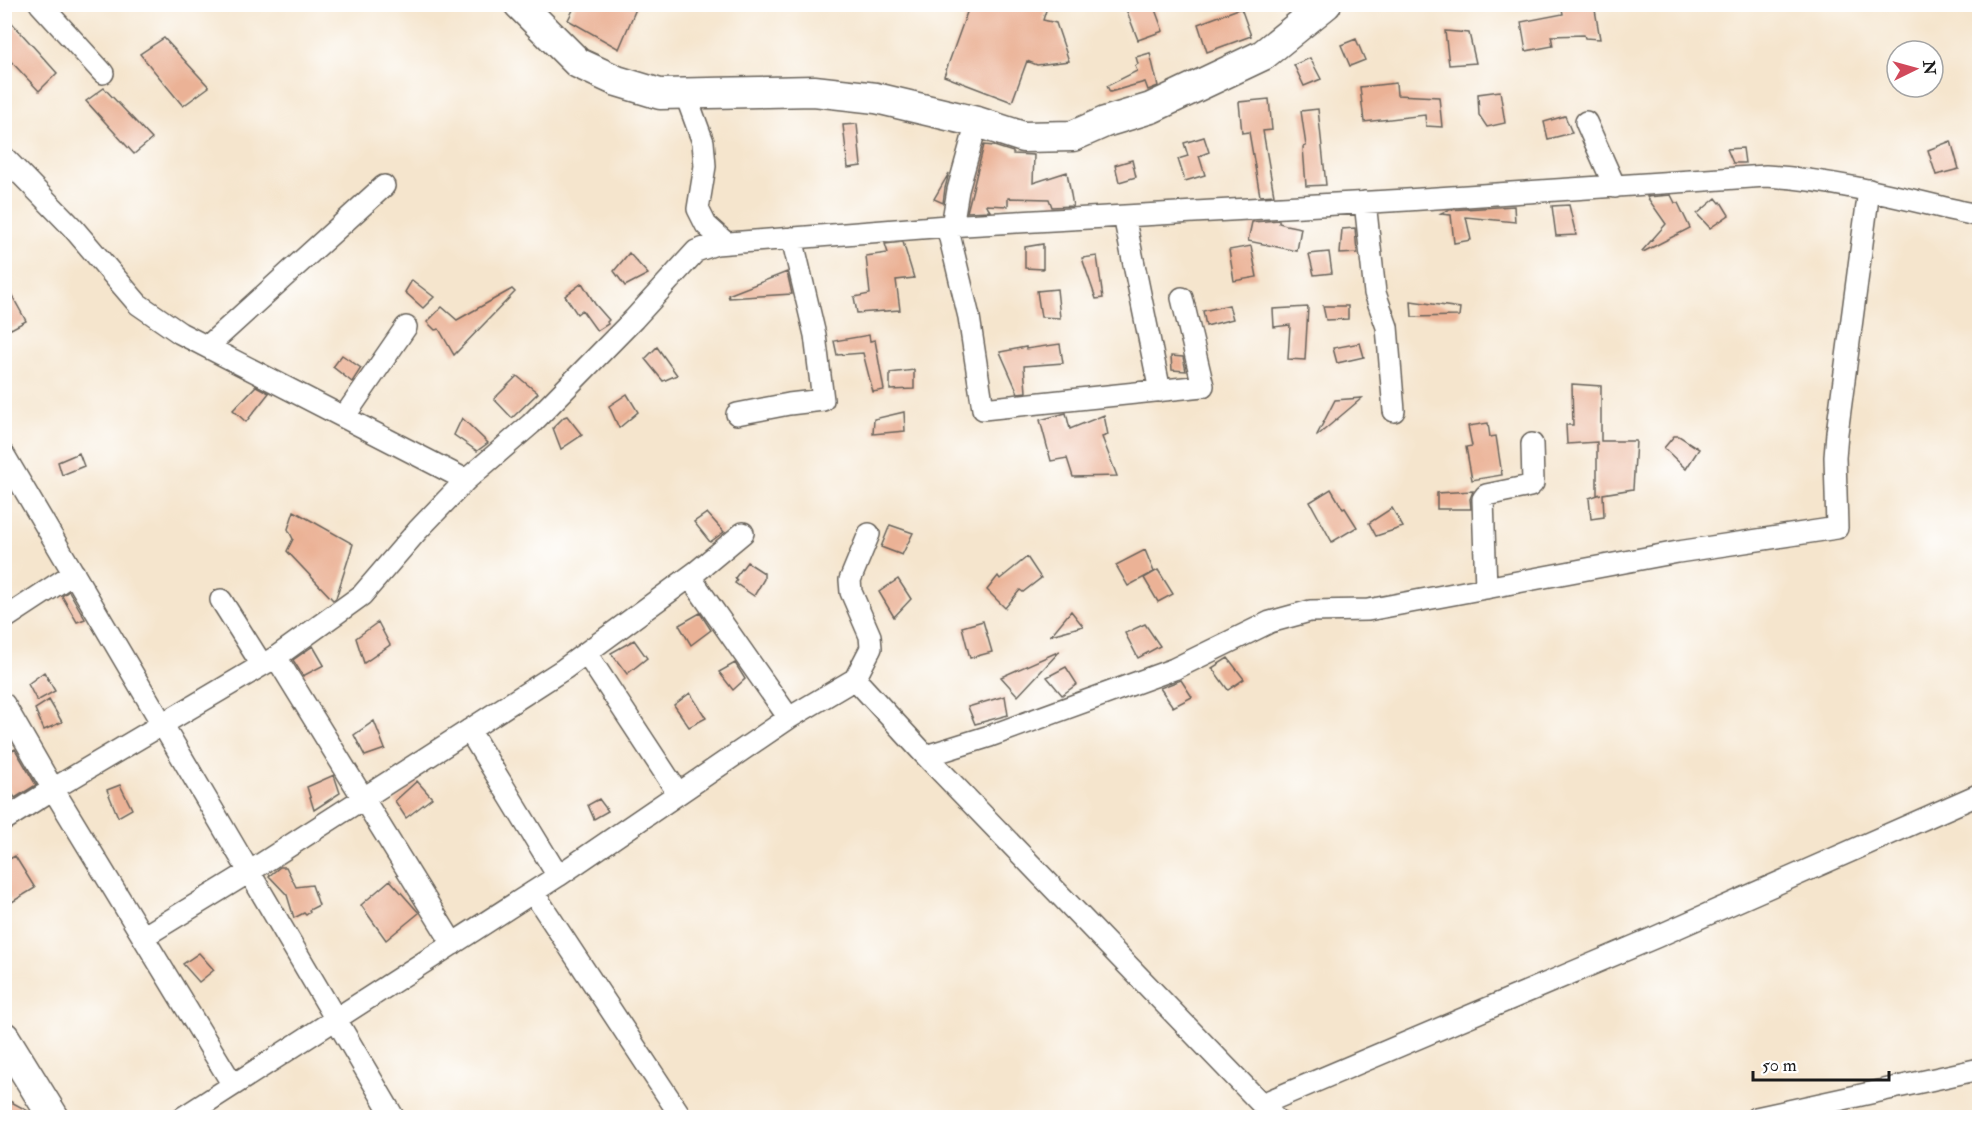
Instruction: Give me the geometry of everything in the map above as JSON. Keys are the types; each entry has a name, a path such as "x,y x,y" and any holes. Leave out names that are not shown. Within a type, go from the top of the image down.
{"street":[{"path":"40,4 103,73"},
{"path":"519,4 578,63 617,81 660,94 814,91 876,98 977,122 1023,137 1073,136 1105,122 1151,108 1263,55 1326,4"},
{"path":"686,93 703,142 705,166 698,196 696,251"},
{"path":"977,122 950,226 969,318 983,410 1203,386 1182,298"},
{"path":"1586,122 1614,187"},
{"path":"4,157 72,228 138,304 180,333 466,480"},
{"path":"4,820 269,661 362,595 418,530 466,480 531,424 634,319 696,251 716,244 950,226 1766,176 1850,185 1980,216"},
{"path":"207,347 384,186"},
{"path":"926,756 990,736 1174,669 1270,622 1310,611 1368,610 1678,552 1837,528 1835,457 1837,433 1869,190"},
{"path":"1365,202 1375,293 1387,327 1394,411"},
{"path":"699,215 706,225 726,243"},
{"path":"1124,216 1160,392"},
{"path":"737,414 823,400 814,335 792,238"},
{"path":"344,417 406,327"},
{"path":"1486,588 1484,499 1486,495 1530,486 1533,483 1532,444"},
{"path":"4,454 394,1118"},
{"path":"143,937 249,872 586,653 690,577 743,533"},
{"path":"182,1118 558,876 789,718 855,679 871,648 870,636 851,592 850,580 869,534"},
{"path":"4,618 74,573"},
{"path":"690,577 789,718"},
{"path":"221,600 269,661 362,799 453,944"},
{"path":"586,653 678,793"},
{"path":"855,679 926,756 1269,1111 1980,794"},
{"path":"4,704 233,1085"},
{"path":"469,730 558,876"},
{"path":"533,892 682,1118"},
{"path":"4,1037 54,1118"},
{"path":"1756,1118 1980,1069"}],"building":[{"path":"576,4 638,4 619,49 568,20"},
{"path":"970,4 1048,4 1043,20 1056,23 1069,61 1037,65 1027,61 1012,102 944,76"},
{"path":"1124,4 1153,4 1163,31 1138,40"},
{"path":"1561,4 1594,4 1600,39 1585,38 1584,35 1551,36 1553,46 1526,51 1521,22 1563,14"},
{"path":"1241,8 1251,36 1207,52 1198,24"},
{"path":"4,14 57,73 39,91 4,54"},
{"path":"1445,31 1469,33 1476,63 1449,65"},
{"path":"164,38 209,87 183,106 140,54"},
{"path":"1356,39 1365,60 1350,66 1341,45"},
{"path":"1150,53 1158,86 1148,90 1145,82 1110,92 1107,86 1137,71 1136,57"},
{"path":"1310,58 1321,79 1304,86 1294,65"},
{"path":"1396,83 1397,95 1439,97 1442,127 1426,126 1425,115 1364,122 1360,87"},
{"path":"104,88 152,139 134,154 86,101"},
{"path":"1500,91 1505,123 1487,127 1479,115 1478,94"},
{"path":"1269,99 1272,130 1263,131 1274,195 1260,196 1249,132 1242,133 1239,102"},
{"path":"1318,109 1326,185 1306,186 1303,147 1306,146 1301,111"},
{"path":"1565,116 1572,133 1548,139 1544,122"},
{"path":"857,124 861,166 848,168 843,125"},
{"path":"1204,137 1209,152 1199,156 1205,175 1185,181 1178,159 1188,156 1184,143"},
{"path":"1951,141 1959,169 1936,175 1928,150"},
{"path":"984,145 994,146 1013,152 1013,154 1034,155 1033,183 1067,172 1073,206 1052,207 1049,199 1008,198 1008,206 986,205 990,211 967,212"},
{"path":"1743,148 1745,163 1733,163 1727,149"},
{"path":"1132,160 1136,177 1119,182 1115,165"},
{"path":"949,173 945,188 943,203 934,199"},
{"path":"1671,195 1675,203 1678,203 1690,228 1643,252 1666,224 1647,197"},
{"path":"1716,198 1729,215 1710,228 1697,214"},
{"path":"1569,205 1576,235 1556,236 1552,206"},
{"path":"1514,206 1515,222 1466,217 1471,240 1454,243 1451,215 1439,214 1448,210"},
{"path":"1279,220 1279,223 1301,228 1297,251 1248,241 1252,222"},
{"path":"1355,228 1357,253 1340,254 1342,229"},
{"path":"903,242 914,278 896,280 900,310 857,313 854,297 870,294 866,256 888,253 885,244"},
{"path":"1043,244 1043,269 1025,268 1025,247"},
{"path":"1251,246 1257,277 1234,281 1229,250"},
{"path":"1329,252 1332,273 1314,275 1309,254"},
{"path":"629,253 648,274 625,286 614,271"},
{"path":"1097,256 1103,298 1096,299 1082,258"},
{"path":"787,272 792,294 729,298 728,295"},
{"path":"412,280 434,297 423,308 405,292"},
{"path":"4,281 26,321 11,329 4,321"},
{"path":"582,283 595,304 609,320 608,324 597,331 582,310 577,314 565,296"},
{"path":"512,289 515,292 454,355 439,329 435,330 427,322 442,307 457,320"},
{"path":"1057,289 1060,318 1041,317 1037,291"},
{"path":"1411,301 1460,308 1459,316 1412,317"},
{"path":"1229,305 1233,319 1206,326 1203,311"},
{"path":"1323,306 1348,306 1348,319 1326,320"},
{"path":"1308,307 1305,360 1288,359 1290,325 1274,327 1273,309"},
{"path":"869,335 870,341 875,340 884,390 873,392 863,353 837,355 834,341"},
{"path":"1360,343 1364,357 1337,363 1333,348"},
{"path":"1060,344 1063,363 1024,366 1026,392 1018,393 1000,352"},
{"path":"657,347 677,375 663,381 645,359"},
{"path":"342,355 361,368 352,382 333,367"},
{"path":"1171,356 1183,357 1186,371 1172,370"},
{"path":"914,370 914,389 890,390 890,373"},
{"path":"517,376 538,393 512,418 494,399"},
{"path":"1572,384 1601,386 1601,441 1636,441 1633,489 1603,494 1604,517 1591,519 1589,498 1601,494 1597,495 1597,442 1567,444 1566,425 1573,425"},
{"path":"256,386 269,393 246,422 233,410"},
{"path":"627,394 638,412 619,428 609,406"},
{"path":"1362,398 1317,436 1335,400"},
{"path":"904,412 905,431 873,434 874,419"},
{"path":"1066,413 1070,429 1104,415 1108,435 1102,437 1117,476 1073,477 1067,458 1051,461 1040,420"},
{"path":"567,416 582,435 561,449 553,428"},
{"path":"462,418 488,443 477,451 454,435"},
{"path":"1488,423 1490,437 1496,436 1502,475 1472,480 1466,447 1472,446 1468,426"},
{"path":"1674,436 1679,436 1699,449 1686,469 1664,448"},
{"path":"79,453 84,466 62,475 58,462"},
{"path":"1331,489 1357,527 1332,542 1310,502"},
{"path":"1473,491 1470,499 1471,509 1437,509 1437,493"},
{"path":"1392,508 1403,527 1376,536 1369,523"},
{"path":"294,511 353,544 336,598 333,600 287,551 293,539 288,529"},
{"path":"707,513 724,532 710,542 694,522"},
{"path":"890,525 913,533 902,555 881,547"},
{"path":"1145,550 1154,572 1128,586 1116,565"},
{"path":"1027,557 1041,578 1023,592 1020,590 1005,608 987,590 998,576 1000,579"},
{"path":"747,562 764,573 764,579 754,596 735,583 737,580 735,578"},
{"path":"1158,570 1173,594 1158,602 1144,578"},
{"path":"898,579 911,599 894,617 879,592"},
{"path":"69,591 85,619 77,622 62,596"},
{"path":"1071,611 1083,626 1051,635"},
{"path":"700,613 711,630 691,645 679,625"},
{"path":"983,621 992,652 970,658 962,627"},
{"path":"378,622 390,645 364,663 356,638"},
{"path":"1145,624 1160,646 1138,658 1125,633"},
{"path":"634,640 647,658 627,674 611,653"},
{"path":"313,646 324,665 303,676 293,660"},
{"path":"1060,651 1018,696 1001,677"},
{"path":"1228,658 1244,679 1228,690 1212,668"},
{"path":"735,663 745,679 733,690 719,672"},
{"path":"1066,667 1077,684 1062,695 1047,677"},
{"path":"44,672 55,691 37,701 28,684"},
{"path":"1181,680 1192,697 1173,707 1160,688"},
{"path":"690,693 706,718 689,727 674,705"},
{"path":"1005,696 1008,715 975,724 968,707"},
{"path":"49,700 62,722 44,730 35,709"},
{"path":"374,721 385,749 365,756 354,735"},
{"path":"15,749 36,785 15,798 4,780 4,756"},
{"path":"334,775 340,793 314,810 307,787"},
{"path":"417,781 432,798 406,818 395,801"},
{"path":"120,785 132,809 118,817 107,790"},
{"path":"599,799 608,811 594,819 588,805"},
{"path":"15,856 35,888 12,902 4,892 4,862"},
{"path":"280,867 286,867 296,887 312,885 319,905 309,910 310,912 306,915 304,913 294,918 287,895 269,876"},
{"path":"390,880 419,913 386,940 361,905"},
{"path":"199,953 214,970 199,982 183,964"},
{"path":"4,1098 30,1112 33,1118 4,1118"}]}
